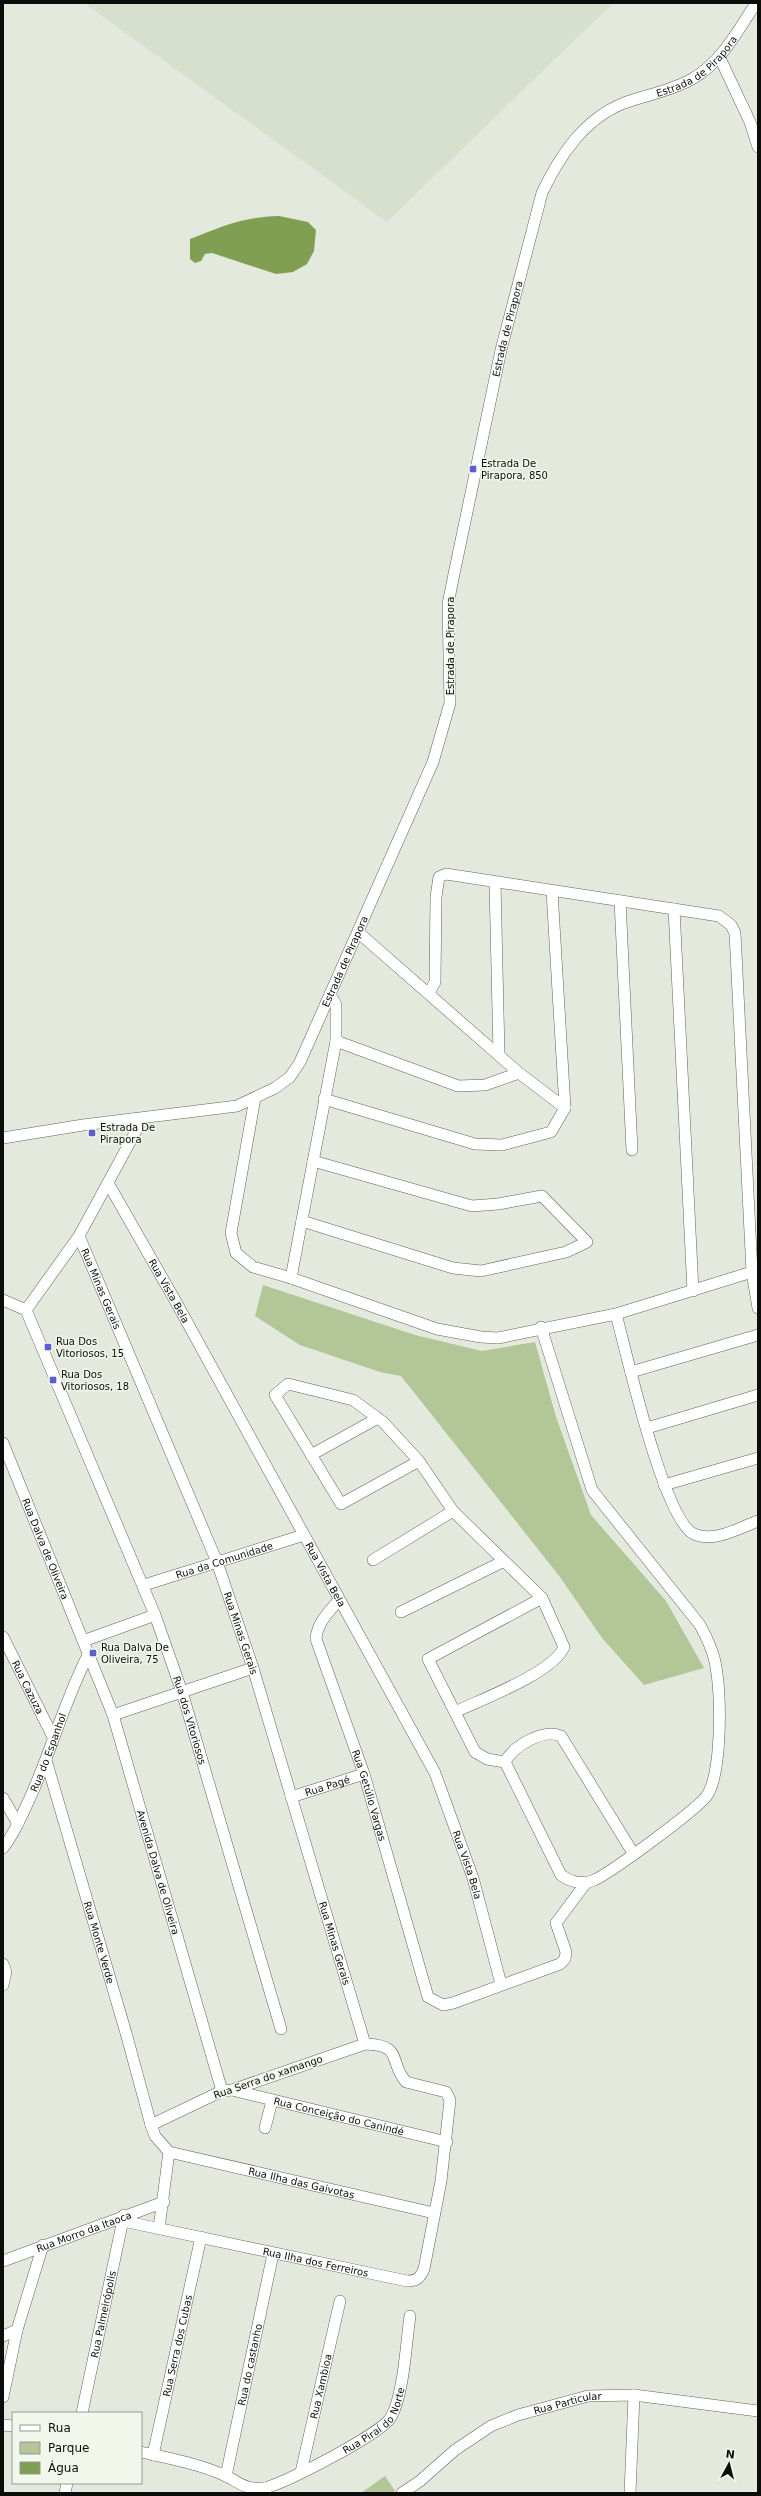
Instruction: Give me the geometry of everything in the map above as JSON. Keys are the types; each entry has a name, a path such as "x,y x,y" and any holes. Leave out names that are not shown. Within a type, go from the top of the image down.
{"street":[{"name":"Estrada de Pirapora","path":"3,1138 83,1125 237,1106 275,1088 290,1077 300,1062 359,933 433,762 444,729 450,703 448,604 452,581 502,350 542,193 553,170 592,121 624,104 692,79 719,56 756,3"},
{"path":"719,56 750,122 758,147"},
{"path":"429,993 435,982 436,897 439,877 446,874 495,883 552,890 719,916 731,925 735,933 752,1272 758,1308"},
{"path":"495,883 499,1054"},
{"path":"324,1099 475,1144 502,1145 551,1132 565,1108 552,890"},
{"path":"620,901 632,1150"},
{"path":"674,909 692,1291"},
{"path":"359,933 519,1073 565,1108"},
{"path":"291,1278 336,1041 336,1005 330,994"},
{"path":"336,1041 458,1086 485,1085 519,1073"},
{"path":"255,1098 231,1240 236,1253 248,1265 450,1332 498,1338 541,1327 616,1314 752,1272"},
{"path":"3,1300 26,1310 79,1236 142,1118"},
{"path":"302,1222 453,1268 469,1271 481,1271 566,1252 587,1242 542,1196 498,1204 472,1206 313,1161"},
{"name":"Rua Vista Bela","path":"108,1184 176,1302 304,1535 338,1601 435,1773 473,1878 501,1984"},
{"name":"Rua Minas Gerais","path":"79,1236 217,1562 292,1797 365,2044"},
{"name":"Rua dos Vitoriosos","path":"26,1310 144,1585 155,1615 182,1692 281,2029"},
{"path":"616,1314 631,1372 664,1485 687,1530 696,1535 715,1536 758,1521"},
{"path":"505,1762 560,1875 573,1882 586,1883 593,1881 697,1807 708,1794 714,1774 719,1722 716,1668 710,1646 696,1620 592,1490 541,1327"},
{"path":"631,1372 758,1335"},
{"path":"419,1461 341,1504 275,1396 288,1384 353,1400 378,1418 419,1461 453,1511 542,1598 564,1647 560,1655 542,1670 455,1712"},
{"path":"647,1428 758,1395"},
{"path":"311,1455 378,1418"},
{"name":"Rua Dalva de Oliveira","path":"3,1443 88,1655"},
{"path":"664,1485 758,1458"},
{"path":"373,1560 453,1511"},
{"name":"Rua da Comunidade","path":"144,1585 304,1535"},
{"path":"402,1612 504,1561"},
{"path":"505,1762 487,1758 475,1752 428,1659 542,1598"},
{"name":"Rua Getúlio Vargas","path":"338,1601 321,1621 317,1630 316,1639 364,1774 428,1997 443,2005 453,2003 501,1984"},
{"path":"83,1641 155,1615"},
{"name":"Rua Cazuza","path":"3,1637 54,1737"},
{"name":"Rua do Espanhol","path":"3,1848 18,1824 46,1760 68,1696 88,1655"},
{"name":"Avenida Dalva de Oliveira","path":"88,1655 113,1715 227,2091"},
{"path":"113,1715 252,1668"},
{"path":"505,1762 512,1751 524,1744 545,1735 553,1734 561,1736 633,1853"},
{"name":"Rua Monte Verde","path":"46,1760 126,2032 151,2125 155,2136 170,2152"},
{"name":"Rua Pagé","path":"292,1797 364,1774"},
{"path":"3,1798 18,1824"},
{"path":"501,1984 560,1964 566,1959 566,1952 556,1923 586,1883"},
{"path":"3,1964 6,1972 3,1985"},
{"path":"365,2044 380,2044 388,2048 393,2054 402,2077 406,2082 446,2092 450,2100 447,2142 434,2213"},
{"name":"Rua Serra do xamango","path":"151,2125 227,2091 365,2044"},
{"name":"Rua Conceição do Canindé","path":"227,2091 447,2142"},
{"path":"265,2128 272,2101"},
{"path":"159,2228 164,2202 170,2152"},
{"name":"Rua Ilha das Gaivotas","path":"170,2152 434,2213"},
{"name":"Rua Morro da Itaoca","path":"3,2261 43,2245 124,2218 164,2202"},
{"name":"Rua Ilha dos Ferreiros","path":"124,2218 159,2228 273,2254 407,2281 415,2281 421,2277 424,2269 434,2213"},
{"name":"Rua Palmeirópolis","path":"82,2412 124,2218"},
{"name":"Rua Serra dos Cubas","path":"153,2455 201,2237"},
{"path":"3,2397 17,2330 43,2245"},
{"name":"Rua do castanho","path":"226,2476 273,2254"},
{"name":"Rua Xambioa","path":"301,2472 340,2301"},
{"name":"Rua Piraí do Norte","path":"142,2452 226,2476 236,2483 251,2488 267,2488 301,2472 375,2433 391,2418 399,2390 410,2316"},
{"path":"3,2336 17,2330"},
{"path":"630,2493 634,2395"},
{"name":"Rua Particular","path":"402,2493 420,2481 461,2446 491,2426 518,2415 588,2396 634,2395 758,2411"}],"shaded area":[{"path":"84,3 613,3 387,222"}],"green space":[{"path":"263,1285 415,1335 482,1351 535,1342 556,1417 591,1515 666,1601 704,1668 644,1685 602,1638 560,1577 401,1376 380,1372 300,1345 255,1316"},
{"path":"385,2476 395,2491 392,2493 361,2493"}],"water":[{"path":"279,216 308,222 316,230 314,251 307,264 293,272 276,274 212,253 205,254 201,261 195,263 190,259 190,239 243,220"}],"place":[{"name":"Estrada De Pirapora, 850","path":"473,469"},
{"name":"Estrada De Pirapora","path":"92,1133"},
{"name":"Rua Dos Vitoriosos, 15","path":"48,1347"},
{"name":"Rua Dos Vitoriosos, 18","path":"53,1380"},
{"name":"Rua Dalva De Oliveira, 75","path":"93,1653"}]}
